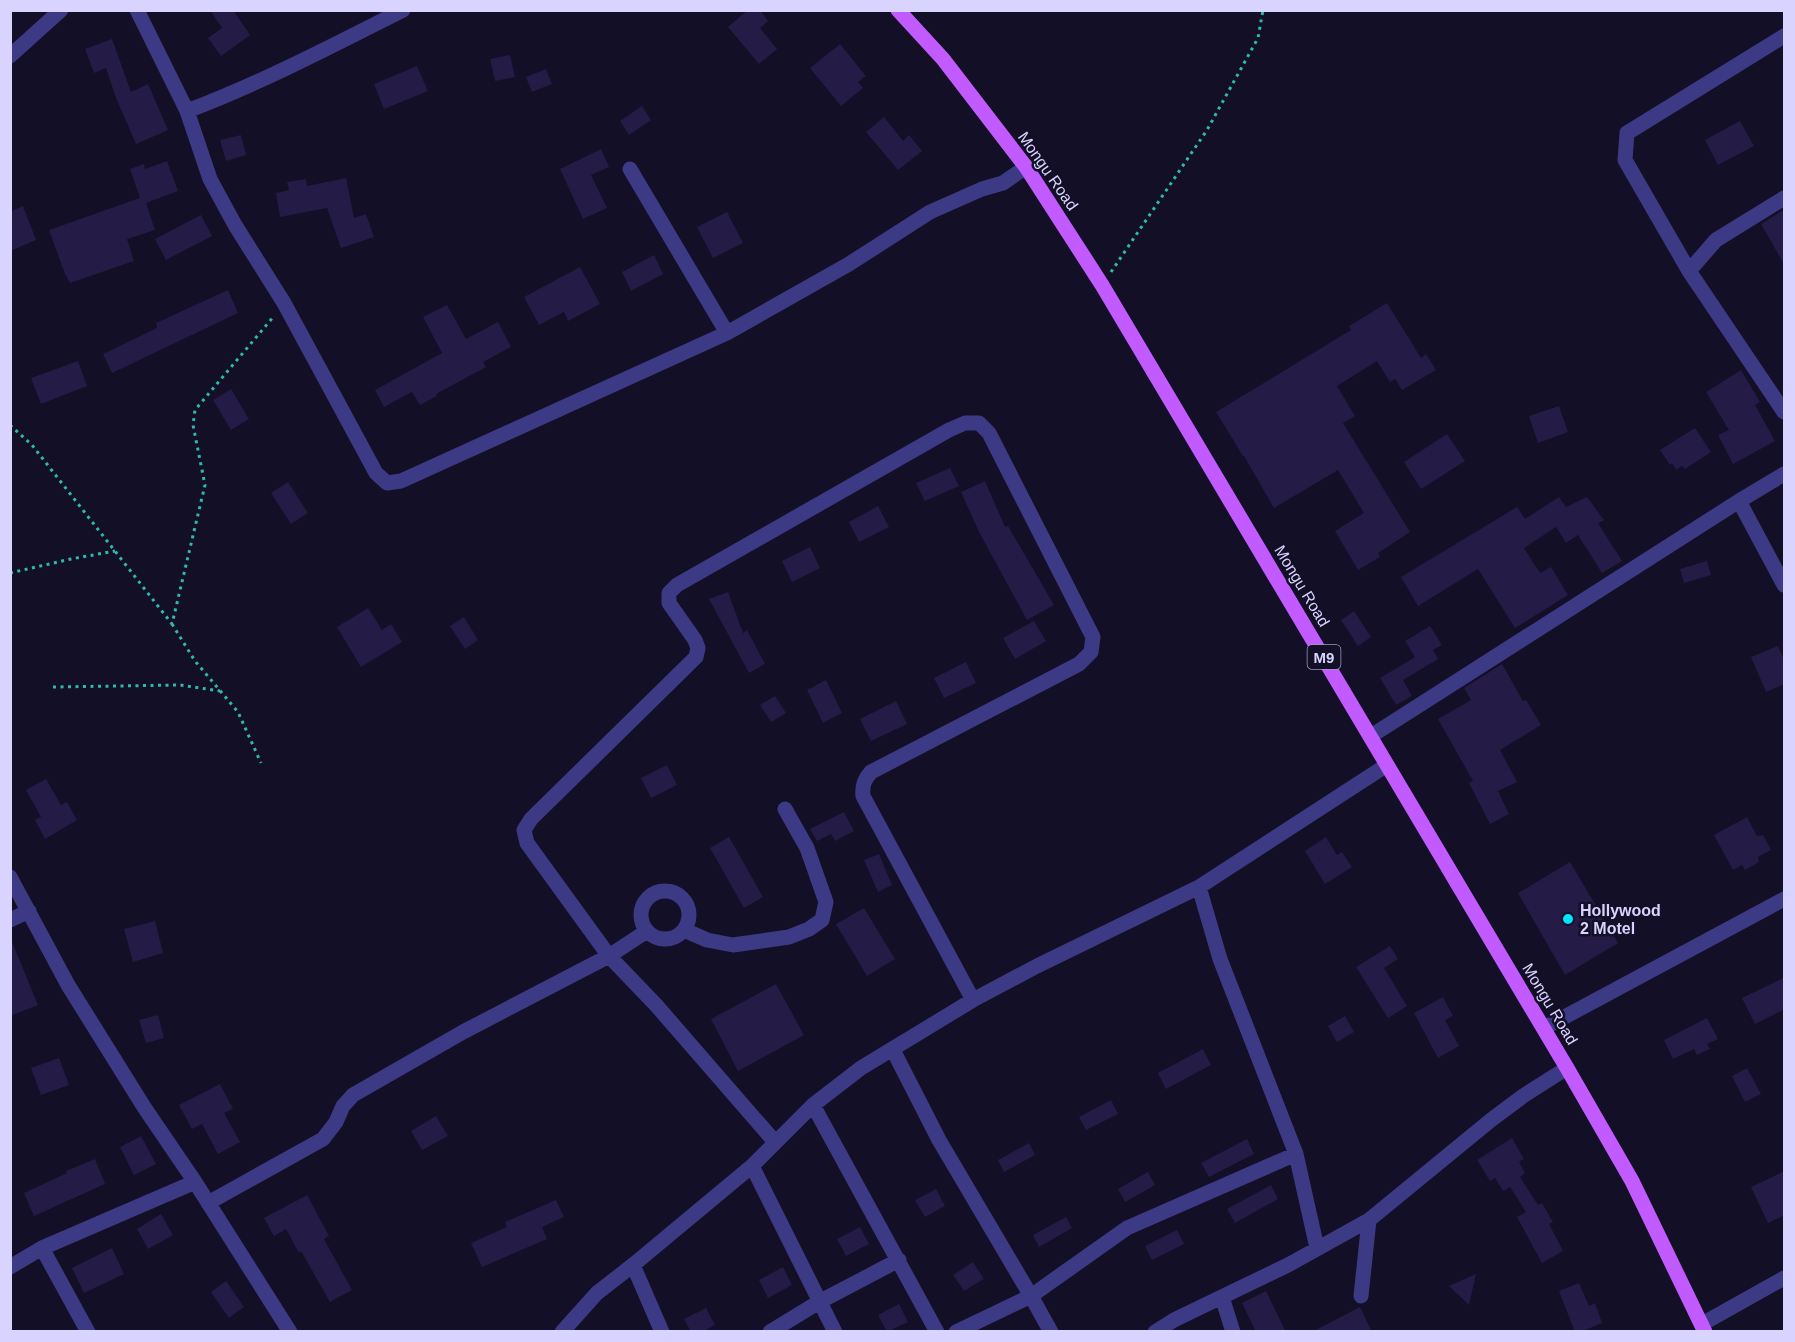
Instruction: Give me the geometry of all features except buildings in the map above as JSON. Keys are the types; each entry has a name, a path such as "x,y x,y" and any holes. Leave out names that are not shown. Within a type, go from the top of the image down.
{"main road":[{"name":"Mongu Road","path":"898,10 943,59 1026,168 1102,285 1544,1028 1632,1181 1703,1328"}],"street":[{"path":"10,56 62,10"},
{"path":"137,10 187,111 210,179 284,303 376,474 387,483 410,477 727,333 849,264 930,212 1003,183 1026,168"},
{"path":"187,111 227,96 403,10"},
{"path":"1785,36 1627,134 1625,160 1689,271 1785,412"},
{"path":"630,169 727,333"},
{"path":"1689,271 1716,240 1785,198"},
{"path":"775,1142 656,1005 609,956 527,843 524,830 531,819 696,657 698,648 695,640 669,603 669,593 677,585 965,423 979,423 989,433 1093,637 1092,652 1079,664 871,772 862,787 863,796 973,1000"},
{"path":"1371,736 1738,501 1785,474"},
{"path":"1738,501 1785,585"},
{"path":"562,1332 597,1293 752,1166 813,1106 861,1068 973,1000 1199,887 1387,765"},
{"path":"684,930 707,940 733,945 789,937 809,929 822,920 826,902 819,881 807,848 785,810"},
{"path":"10,877 75,995 144,1107 195,1182 290,1332"},
{"path":"1199,887 1220,959 1296,1154 1317,1248"},
{"path":"660,891 670,891 679,895 686,902 689,921 676,937 666,940 655,937 647,931 642,922 641,912 644,903 651,896 660,891"},
{"path":"1544,1028 1785,899"},
{"path":"10,920 29,911"},
{"path":"208,1203 323,1139 353,1095 370,1084 463,1032 609,956 647,931"},
{"path":"893,1050 939,1140 1051,1332"},
{"path":"1155,1332 1174,1320 1369,1220 1491,1120 1567,1068"},
{"path":"813,1106 938,1332"},
{"path":"956,1332 1031,1296 1127,1228 1296,1154"},
{"path":"752,1166 835,1332"},
{"path":"10,1267 42,1248 195,1182"},
{"path":"1361,1296 1369,1220"},
{"path":"42,1248 87,1332"},
{"path":"770,1332 819,1302 899,1260"},
{"path":"633,1265 662,1332"},
{"path":"1703,1328 1785,1278"},
{"path":"1222,1297 1233,1332"}],"path":[{"path":"1102,285 1208,130 1258,38 1263,10"},
{"path":"172,624 205,485 193,425 195,410 284,303"},
{"path":"10,425 32,445 172,624 195,661 238,712 261,763"},
{"path":"10,573 115,551"},
{"path":"53,687 180,685 220,691"}],"place":[{"name":"Hollywood 2 Motel","path":"1568,919"}]}
